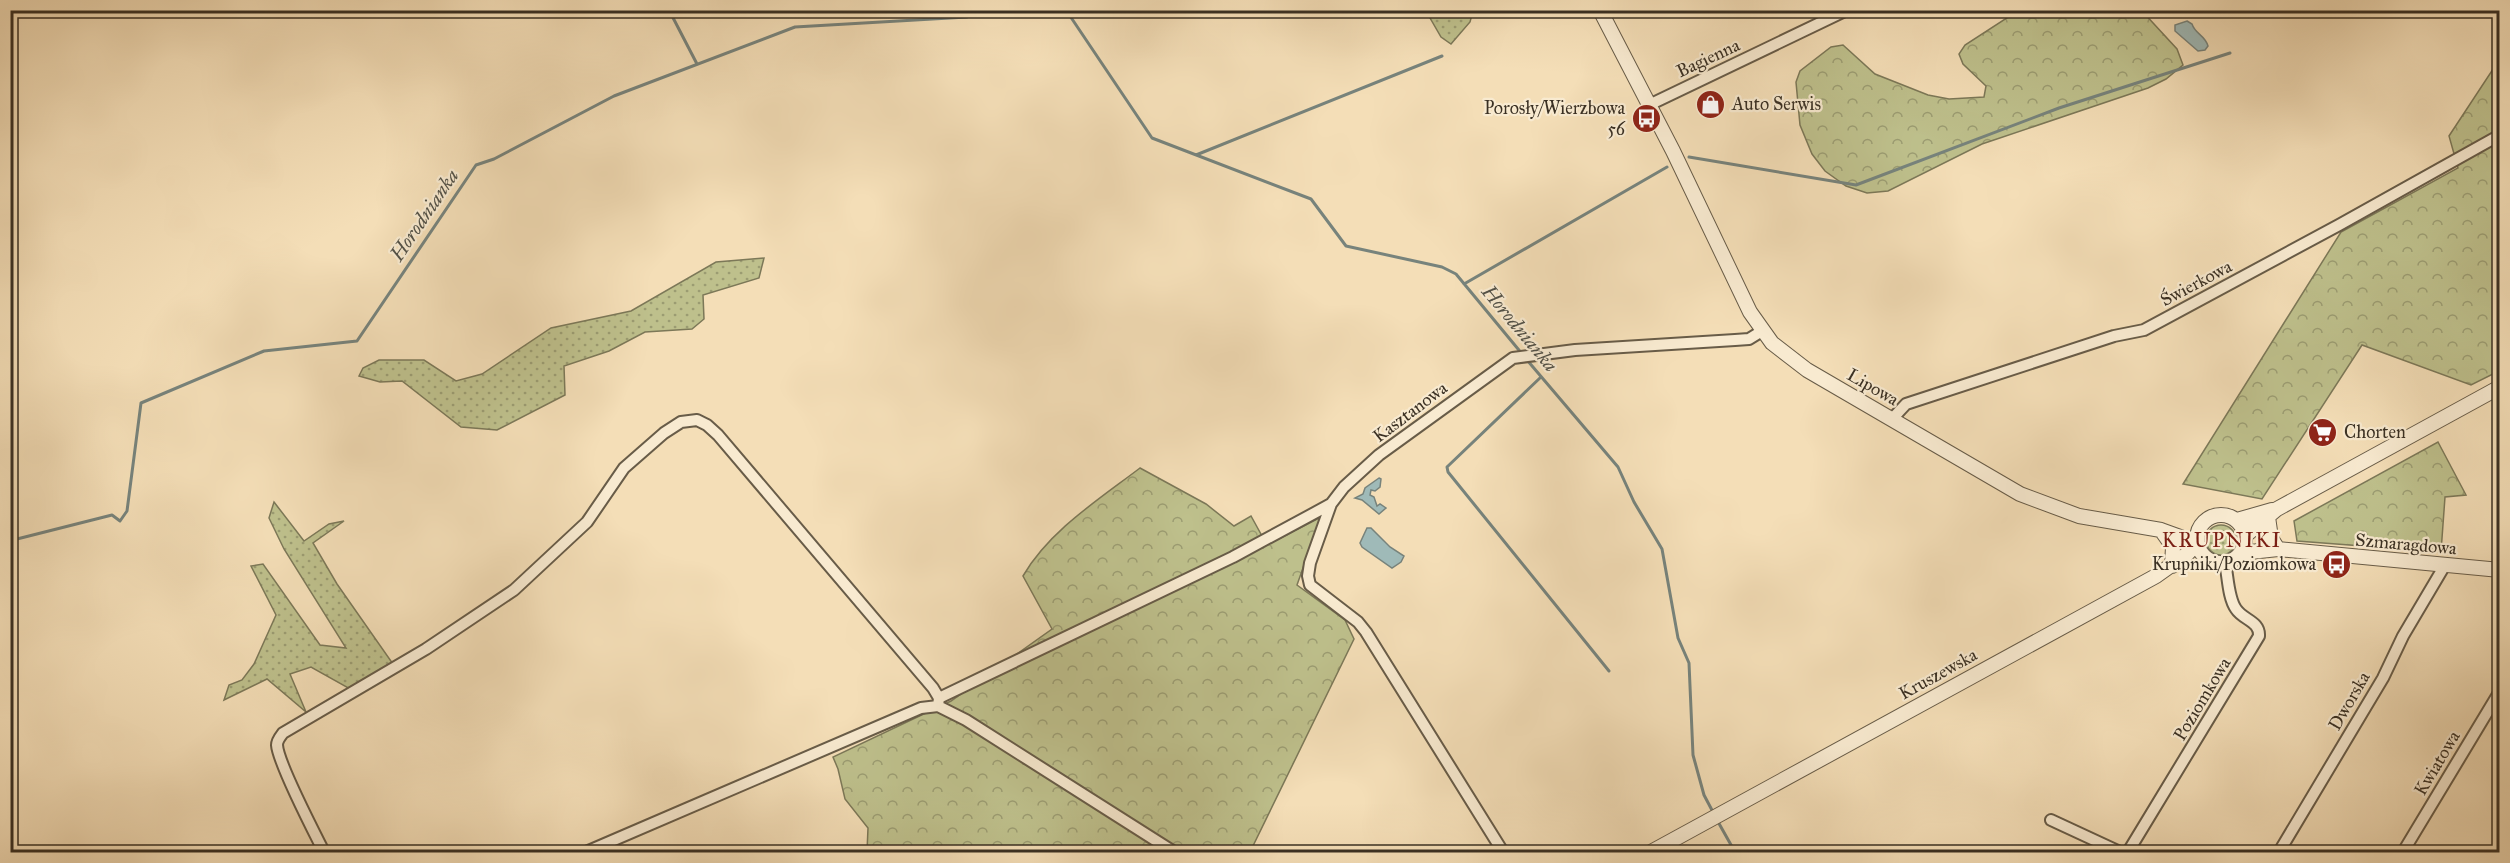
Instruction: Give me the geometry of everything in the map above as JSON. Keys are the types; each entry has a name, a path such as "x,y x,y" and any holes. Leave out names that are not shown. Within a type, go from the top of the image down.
{"street":[{"name":"Lipowa","path":"1600,10 1673,151 1750,312 1762,331 1788,356 1807,370 1999,483 2045,505 2079,516 2161,530 2197,543"},
{"name":"Bagienna","path":"1649,105 1846,10"},
{"name":"Świerkowa","path":"1892,419 1906,404 2114,336 2144,330 2339,225 2499,135"},
{"name":"Kasztanowa","path":"1330,504 1344,487 1379,455 1458,396 1523,355 1749,339 1762,331"},
{"path":"2273,513 2237,520 2221,514 2208,518 2201,525 2197,534 2197,543 2206,558 2213,562 2225,563 2241,553 2245,536 2273,513 2499,387"},
{"path":"324,852 282,760 277,743 283,733 426,649 514,590 586,522 624,468 664,433 681,422 697,420 707,425 717,435 901,648 939,702 1174,852"},
{"path":"586,852 939,702 1233,557 1330,504"},
{"path":"1330,504 1310,563 1308,576 1310,585 1358,622 1366,632 1503,852"},
{"path":"2273,513 2269,529 2276,549"},
{"path":"2237,520 2245,536"},
{"name":"Lipowa","path":"2161,530 2201,525"},
{"path":"2161,530 2173,547 2169,568"},
{"name":"Szmaragdowa","path":"2245,536 2276,549"},
{"name":"Kruszewska","path":"1651,852 2169,568 2197,543"},
{"name":"Szmaragdowa","path":"2241,553 2276,549 2499,570"},
{"name":"Kruszewska","path":"2169,568 2206,558"},
{"name":"Poziomkowa","path":"2128,852 2259,636 2256,625 2238,612 2233,605 2225,563"},
{"name":"Dworska","path":"2279,852 2383,678 2403,636 2445,565"},
{"name":"Kwiatowa","path":"2403,852 2499,691"},
{"path":"2051,820 2120,852"}],"green space":[{"path":"2019,10 2142,11 2177,49 2183,65 2166,79 2148,88 1982,144 1888,191 1867,193 1846,186 1825,171 1812,154 1800,125 1796,82 1800,71 1831,47 1843,45 1875,74 1928,95 1949,99 1984,97 1986,86 1963,64 1959,54 1965,45"},
{"path":"1426,11 1473,11 1470,22 1451,44 1441,37"},
{"path":"2499,60 2499,371 2471,385 2362,345 2262,499 2183,484 2341,232 2458,168 2449,136"},
{"path":"764,258 759,278 703,295 704,319 692,329 645,332 609,351 564,366 565,395 497,430 461,427 402,381 380,382 359,376 363,368 379,360 424,360 456,381 482,374 551,328 631,311 716,262"},
{"path":"2438,442 2466,495 2445,497 2441,552 2297,541 2294,521"},
{"path":"1140,468 1206,504 1234,526 1251,516 1267,545 1321,517 1297,585 1345,620 1354,639 1250,852 867,852 868,828 845,799 833,757 951,701 1052,629 1023,576 1060,530"},
{"path":"274,502 304,541 329,524 344,521 313,543 337,584 393,664 350,689 311,667 290,674 306,712 267,679 224,700 229,685 242,680 254,664 276,615 251,566 263,564 320,645 346,648 284,549 269,518"},
{"path":"2221,525 2232,529 2236,540 2232,551 2221,555 2210,551 2206,540 2210,529"}],"water":[{"path":"2187,21 2207,42 2208,46 2205,50 2198,51 2175,31 2175,25"},
{"path":"1379,478 1381,479 1380,487 1375,491 1371,490 1370,495 1374,497 1377,506 1380,504 1386,508 1379,514 1362,500 1355,498 1363,494 1365,488"},
{"path":"1367,528 1371,528 1390,547 1404,556 1401,562 1392,568 1362,547 1360,543"}],"waterway":[{"path":"669,10 697,64"},
{"name":"Horodnianka","path":"10,545 17,539 112,515 120,521 127,511 141,403 264,351 357,341 476,165 494,159 614,96 795,27 967,17 981,10"},
{"name":"Horodnianka","path":"1066,10 1152,138 1311,199 1346,246 1442,267 1456,274 1523,355"},
{"path":"1689,157 1856,185 2059,108 2230,53"},
{"path":"1196,155 1442,56"},
{"path":"1464,284 1667,167"},
{"name":"Horodnianka","path":"1527,360 1618,467 1634,502 1662,549 1678,638 1689,663 1693,755 1704,795 1714,814"},
{"path":"1541,377 1447,467 1448,472 1609,671"},
{"name":"Horodnianka","path":"1717,820 1735,852"}],"place":[{"name":"Auto Serwis","path":"1711,104"},
{"name":"Porosły/Wierzbowa 56","path":"1646,118"},
{"name":"Chorten","path":"2323,432"},
{"name":"Krupniki/Poziomkowa","path":"2337,564"}],"district":[{"name":"KRUPNIKI","path":"2222,540"}]}
